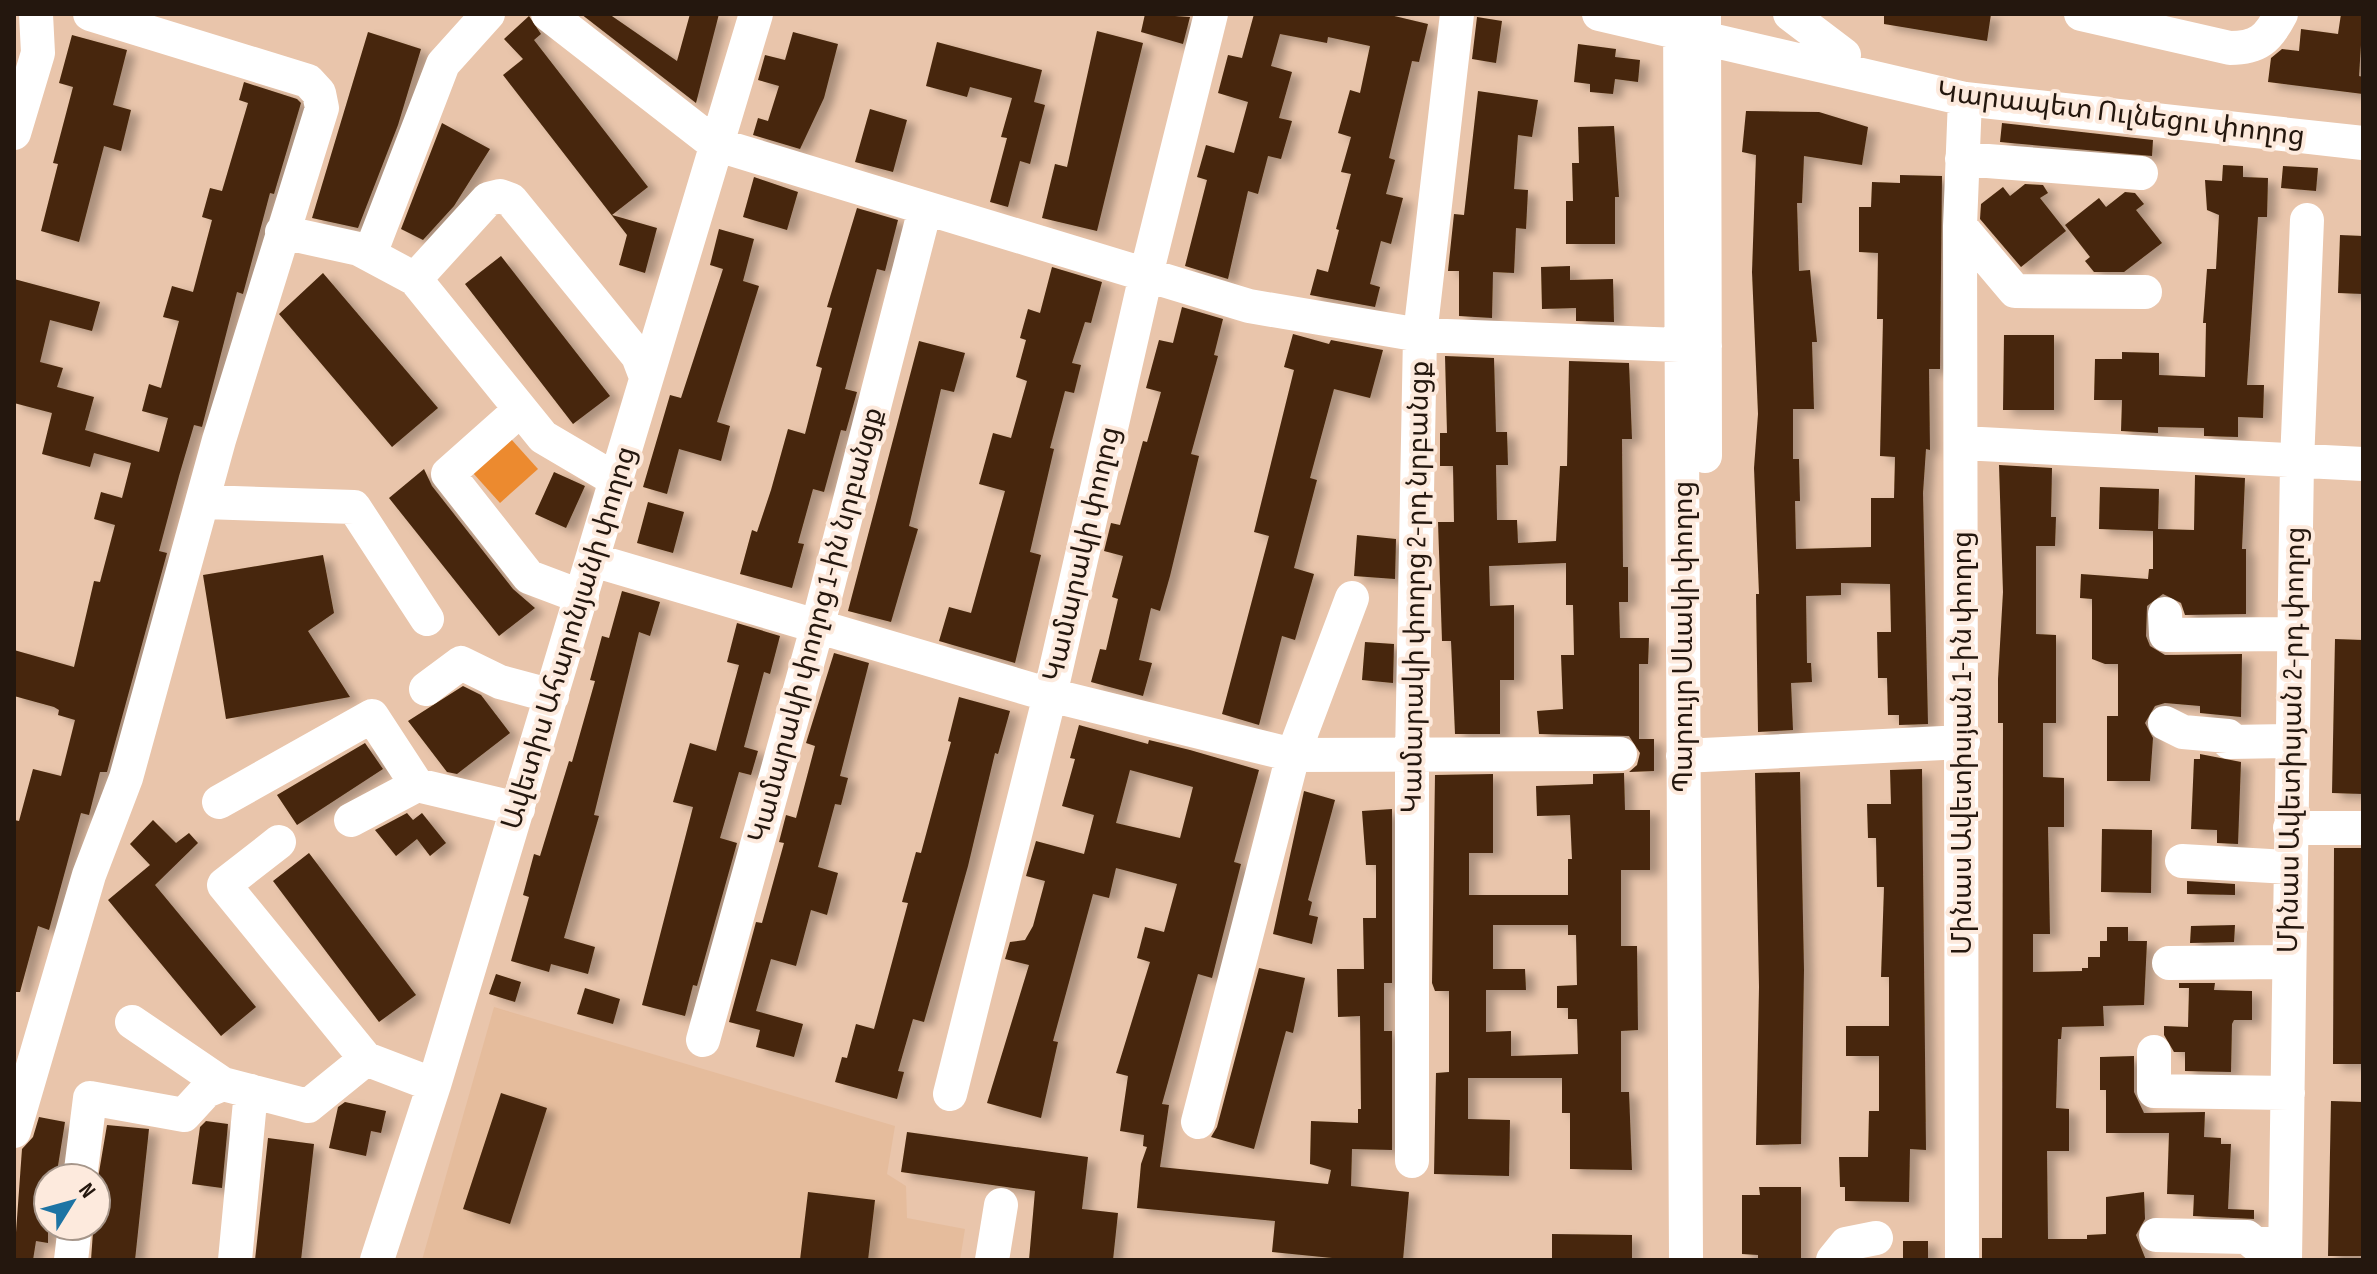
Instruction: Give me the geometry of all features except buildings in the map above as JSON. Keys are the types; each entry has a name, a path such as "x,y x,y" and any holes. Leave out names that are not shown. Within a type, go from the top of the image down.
{"street":[{"path":"14,133 38,53 36,14"},
{"path":"14,1131 89,875 126,778 282,232 322,108 319,93 308,81 90,14"},
{"path":"548,14 715,144 1249,306 1420,335 1693,345"},
{"name":"Ավետիս Ահարոնյանի փողոց","path":"377,1260 518,809 756,14"},
{"name":"Կամարակի փողոց","path":"950,1094 1050,695 1146,275 1211,14"},
{"name":"Կամարակի փողոց 2-րդ նրբանցք","path":"1412,1161 1412,756 1420,335 1457,14"},
{"name":"Կարապետ Ուլնեցու փողոց","path":"1599,14 1692,22 1844,55 2094,96 2363,126"},
{"path":"1790,14 1844,55"},
{"path":"2081,14 2230,48 2253,48 2271,35 2281,14"},
{"path":"370,254 443,64 481,16"},
{"name":"Կարապետ Ուլնեցու փողոց","path":"1692,22 1965,99 2363,143"},
{"name":"Պարույր Սևակի փողոց","path":"1692,22 1695,755 1708,1260"},
{"name":"Մինաս Ավետիսյան 1-ին փողոց","path":"1962,1260 1960,226 1965,99"},
{"path":"1962,159 2141,173"},
{"path":"415,279 488,199 500,196 511,200 638,356 646,377"},
{"name":"Կամարակի փողոց 1-ին նրբանցք","path":"703,1040 817,628 925,209"},
{"name":"Մինաս Ավետիսյան 2-րդ փողոց","path":"2285,1251 2293,634 2307,220"},
{"path":"1960,226 2015,291 2145,292"},
{"path":"282,232 359,249 415,279 543,437 616,480"},
{"path":"520,410 448,474 529,577 582,597"},
{"path":"1962,443 2363,464"},
{"path":"204,502 354,507 427,619"},
{"path":"593,560 1050,695 1293,755 1620,754"},
{"path":"1198,1122 1293,755 1352,598"},
{"path":"2165,614 2166,635 2293,634"},
{"path":"426,689 461,663 500,682 552,696"},
{"path":"219,802 372,716 417,785"},
{"path":"2165,723 2183,732 2228,736 2229,742 2291,741"},
{"path":"1695,755 1963,742"},
{"name":"Պարույր Սևակի փողոց","path":"1686,1260 1695,755"},
{"path":"351,820 417,785 518,809"},
{"path":"2290,828 2363,828"},
{"path":"279,842 224,885 366,1059 434,1085"},
{"path":"2182,861 2289,867"},
{"path":"2169,963 2289,962"},
{"path":"132,1022 237,1088 308,1106 366,1059"},
{"path":"2154,1052 2154,1091 2288,1093"},
{"path":"82,1162 90,1098 184,1115 206,1091 237,1088"},
{"path":"235,1260 237,1088"},
{"path":"992,1260 1001,1205"},
{"path":"2156,1235 2247,1237 2255,1244 2285,1251"},
{"path":"1833,1260 1846,1244 1856,1239 1876,1238"}],"shaded area":[{"path":"511,439 538,469 500,503 473,473"},
{"path":"494,1007 895,1126 887,1174 906,1186 907,1218 965,1229 960,1260 422,1260"}]}
